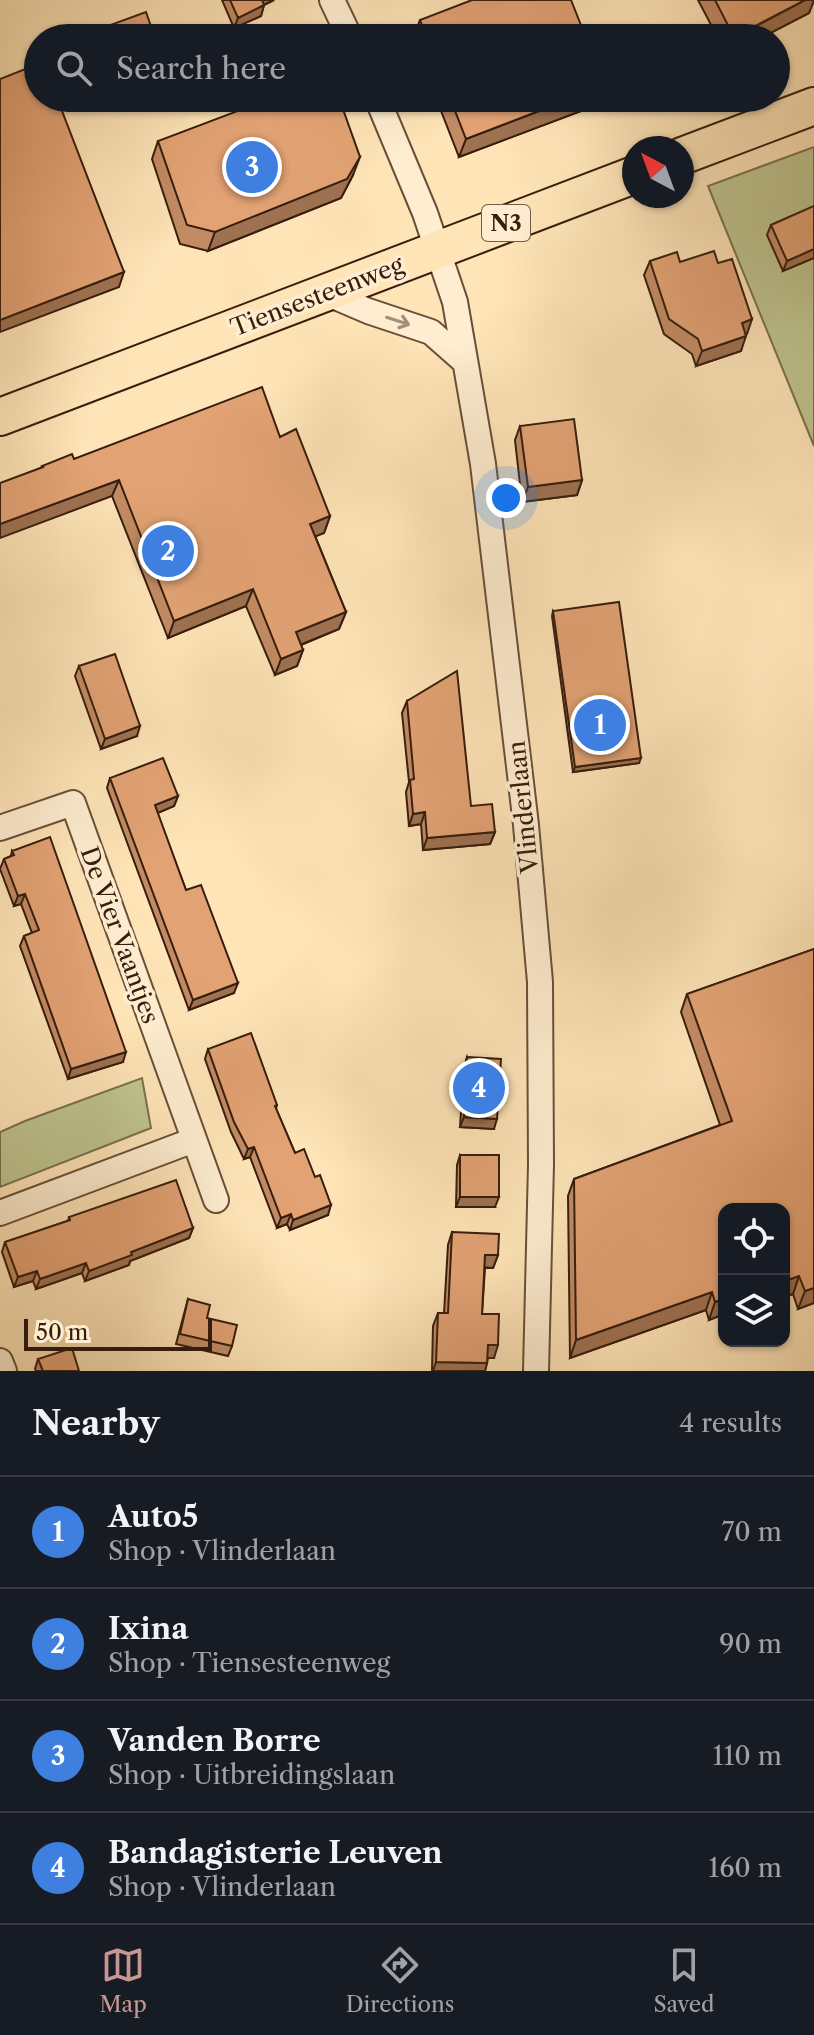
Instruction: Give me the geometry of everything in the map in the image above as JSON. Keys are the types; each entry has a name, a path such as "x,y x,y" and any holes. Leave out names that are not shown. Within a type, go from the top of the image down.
{"main road":[{"path":"694,151 814,106"},
{"name":"Tiensesteenweg","path":"0,417 622,180"}],"street":[{"path":"332,0 343,24"},
{"name":"Vlinderlaan","path":"383,112 438,250 455,302 483,464 540,982 541,1164 536,1371"},
{"path":"326,293 431,332 465,362"},
{"name":"De Vier Vaantjes","path":"0,828 73,803 216,1200"},
{"path":"0,1213 194,1140"},
{"path":"0,1361 4,1371"}],"green space":[{"path":"814,147 814,446 708,186"},
{"path":"142,1078 151,1128 0,1187 0,1132"}],"building":[{"path":"230,0 262,0 264,5 238,18"},
{"path":"472,0 571,0 580,24 422,24 420,20"},
{"path":"715,0 805,0 759,24 727,24"},
{"path":"146,12 150,24 113,24"},
{"path":"24,70 24,112 62,112 124,272 0,320 0,79"},
{"path":"235,112 344,112 360,157 347,179 215,232 187,225 158,141"},
{"path":"455,112 536,112 466,139"},
{"path":"814,206 814,249 787,261 771,225"},
{"path":"714,251 718,263 732,259 752,319 742,323 746,336 702,351 698,339 669,319 650,261 677,252 680,262"},
{"path":"262,387 280,437 296,429 330,516 310,524 346,612 296,632 303,650 281,659 253,589 174,621 119,480 0,524 0,483 72,454 74,459"},
{"path":"574,419 582,480 528,487 520,426"},
{"path":"619,602 641,758 575,767 553,611"},
{"path":"115,654 140,726 105,739 79,666"},
{"path":"457,671 471,806 492,804 495,832 427,838 425,812 413,814 410,780 414,779 407,701"},
{"path":"163,758 178,796 155,805 186,890 201,885 238,983 193,1000 110,778"},
{"path":"50,837 126,1052 71,1069 24,936 39,930 25,894 18,896 4,859 14,855 12,851"},
{"path":"814,949 814,1288 805,1291 799,1276 790,1279 790,1203 718,1203 718,1301 715,1302 712,1292 576,1340 574,1179 732,1121 687,994"},
{"path":"251,1033 275,1106 295,1153 304,1149 315,1177 320,1175 331,1205 293,1220 291,1214 281,1218 254,1147 248,1149 234,1122 208,1049"},
{"path":"467,1057 501,1059 497,1119 464,1117"},
{"path":"460,1155 499,1155 499,1197 460,1197"},
{"path":"176,1180 193,1228 89,1271 86,1263 40,1279 37,1271 18,1277 5,1242"},
{"path":"452,1232 499,1234 498,1255 485,1255 482,1314 499,1314 498,1345 488,1345 487,1363 436,1362 438,1313 448,1313"},
{"path":"188,1299 210,1305 207,1318 237,1325 232,1346 180,1334"},
{"path":"72,1348 79,1371 43,1371 38,1359"}],"place":[{"name":"Vanden Borre","path":"252,167"},
{"name":"Ixina","path":"168,551"},
{"name":"Auto5","path":"600,725"},
{"name":"Bandagisterie Leuven","path":"479,1088"}]}
